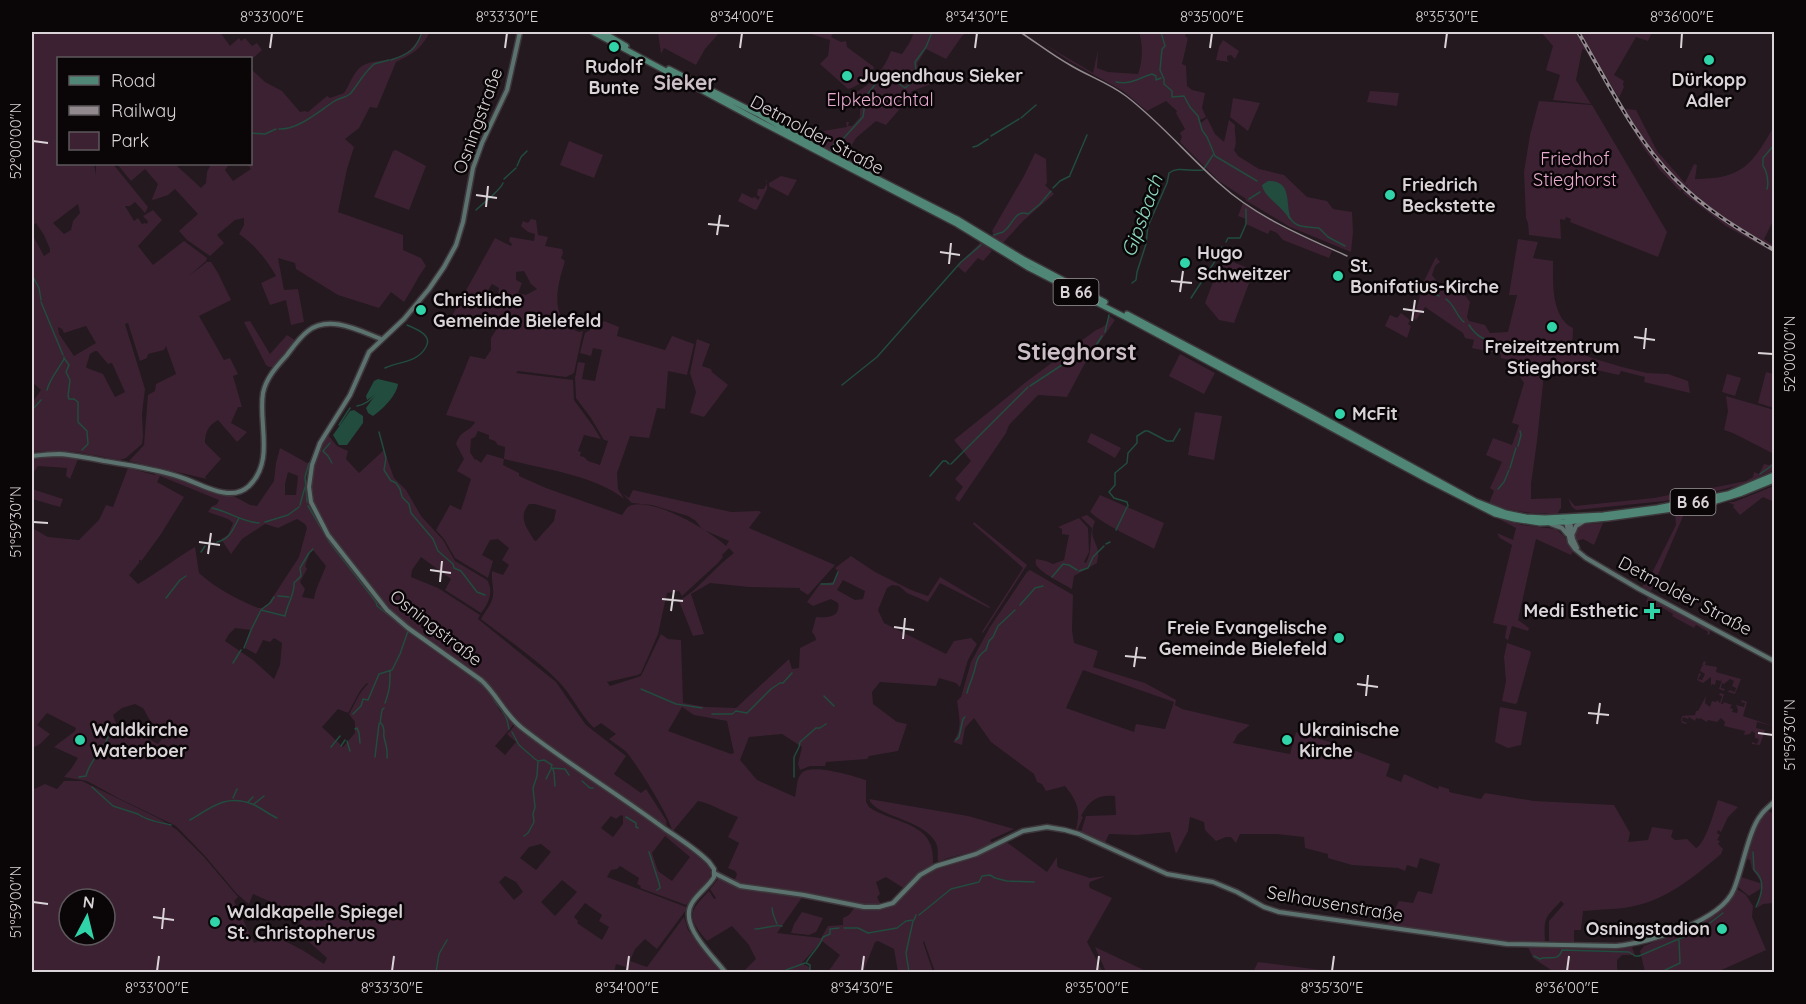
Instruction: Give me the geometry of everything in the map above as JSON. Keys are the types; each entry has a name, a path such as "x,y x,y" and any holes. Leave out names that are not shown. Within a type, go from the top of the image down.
{"main road":[{"name":"Detmolder Straße","path":"594,32 1495,513 1520,520 1547,523 1568,520"},
{"name":"Detmolder Straße","path":"602,32 758,118"},
{"name":"Detmolder Straße","path":"1421,474 1497,510 1526,517 1568,520"},
{"name":"B 66","path":"1568,520 1701,501 1774,478"},
{"name":"B 66","path":"1568,520 1633,515 1708,503 1742,493 1774,478"}],"street":[{"name":"Osningstraße","path":"520,32 507,90 472,168 463,222 456,245 432,285 404,319 369,352 350,395 320,443 312,465 309,487 311,502 328,536 387,610 408,628 481,680 491,690 503,710 516,723 562,758 630,803 700,854 711,864 714,873"},
{"path":"32,456 64,454 115,462 174,475 215,490 238,491 249,486 262,460 264,448 263,399 266,384 275,368 298,341 314,327 331,324 381,339"},
{"name":"Detmolder Straße","path":"1568,520 1571,538 1583,556 1639,589 1774,661"},
{"path":"1547,523 1562,528 1571,538 1576,526 1586,520"},
{"name":"Selhausenstraße","path":"714,873 740,886 799,894 864,907 883,907 893,903 920,875 936,866 976,854 1023,831 1047,827 1078,834 1167,874 1200,879 1220,885 1274,911 1507,944 1623,945 1659,937 1696,923 1725,902 1735,888 1758,819 1774,802"},
{"path":"714,873 712,881 692,903 688,918 692,930 725,972"}],"green space":[{"path":"32,32 220,32 230,46 239,38 241,41 245,38 252,46 257,43 262,50 252,59 252,57 57,57 57,165 94,165 96,175 96,165 114,165 148,207 145,213 135,202 130,206 125,206 134,221 138,218 142,224 147,224 148,221 143,216 153,210 162,220 138,246 153,265 184,241 207,258 189,276 207,262 211,262 231,300 199,316 224,360 230,358 238,374 233,376 242,407 238,407 231,423 247,432 237,442 218,420 209,427 205,443 221,459 205,477 207,479 129,461 144,445 148,395 155,391 156,384 176,374 166,346 164,350 148,354 147,358 140,361 128,323 125,324 145,389 142,444 126,458 120,460 77,452 32,452 32,403 41,390 32,382 32,234 44,256 50,252 44,235 36,223 32,226","holes":["78,204 80,213 73,221 71,230 64,234 53,223","86,326 96,343 74,356 59,334 58,327 64,333","95,351 108,364 112,363 125,392 115,397 103,374 86,367 90,354"]},
{"path":"423,32 430,32 420,47 396,62 377,108 370,107 359,128 345,139 354,147 338,212 403,235 403,250 421,258 426,266 404,302 391,292 379,308 338,295 296,269 295,263 278,258 284,290 298,289 304,322 291,325 286,300 270,305 261,283 276,276 260,253 239,234 244,225 244,218 235,220 217,235 224,243 210,256 187,240 179,231 198,214 175,189 168,195 153,200 158,184 145,169 131,181 118,165 176,165 201,188 206,183 210,165 228,165 225,170 233,181 251,169 248,165 252,165 252,70 265,82 282,91 300,112 308,112 327,96 330,98 344,93 363,65 397,58 414,45"},
{"path":"658,32 720,32 705,49 696,65 664,48 661,54"},
{"path":"805,32 834,32 831,37 841,42 846,41 847,47 874,67 870,75 860,84 848,89 820,64 828,56 830,40"},
{"name":"Elpkebachtal","path":"914,32 967,32 946,59 926,49 917,64 934,83 912,91 886,125 876,121 856,138 844,158 822,146 828,135 823,131 847,127 846,122 849,122 848,126 852,126 860,117 860,101 852,94 865,87 876,77 891,51 902,54"},
{"path":"1139,32 1187,32 1185,36 1188,38 1182,64 1186,66 1187,86 1192,90 1205,93 1202,108 1206,117 1200,120 1201,123 1207,118 1215,134 1224,142 1229,120 1235,125 1234,150 1238,156 1259,169 1284,175 1307,197 1327,201 1333,209 1352,212 1351,252 1290,227 1245,200 1219,181 1180,142 1182,137 1180,133 1185,129 1177,111 1166,101 1147,111 1123,91 1069,61 1044,44 1093,73 1098,50 1097,68 1108,72 1138,74 1142,53"},
{"path":"1541,32 1576,32 1637,134 1683,189 1680,191 1659,169 1643,147 1583,49 1576,80 1591,104 1553,100 1560,75 1546,70 1553,46"},
{"path":"1579,32 1652,32 1648,41 1636,37 1614,75 1624,81 1619,98"},
{"path":"1223,40 1239,51 1235,59 1231,55 1227,56 1229,62 1216,60"},
{"path":"1370,91 1399,93 1397,106 1367,102"},
{"path":"1233,98 1260,103 1248,131 1230,117"},
{"name":"Friedhof Stieghorst","path":"1539,101 1592,105 1667,232 1658,257 1570,222 1571,219 1566,217 1565,220 1560,219 1561,239 1529,235 1524,172"},
{"path":"1625,109 1636,110 1657,151 1685,183 1694,164 1697,165 1695,179 1735,173 1752,160 1774,126 1774,219 1764,239 1774,248 1729,222 1686,188 1688,184 1685,187 1660,159"},
{"path":"569,141 603,155 594,178 560,165"},
{"path":"396,150 426,166 409,210 374,197 393,151"},
{"path":"1035,153 1046,159 1047,183 1045,185 1054,194 1023,221 1003,243 992,236 992,231"},
{"path":"781,176 797,180 788,196 769,186 769,183"},
{"path":"767,183 767,189 757,209 738,201 742,193 758,200 760,197 757,195 758,189 764,189"},
{"path":"1684,190 1719,218 1774,253 1726,226 1683,193"},
{"path":"1243,203 1280,226 1347,258 1332,251 1329,258 1283,240 1277,233 1270,230 1268,234 1246,224 1246,219 1238,216"},
{"path":"531,219 536,220 538,235 548,237 545,246 562,249 561,258 565,261 558,291 558,307 564,321 563,325 579,332 583,331 574,373 566,377 518,371 516,373 573,380 574,400 601,439 584,435 578,451 581,452 580,456 600,465 608,441 604,440 576,398 575,378 578,362 585,363 582,379 595,381 602,350 593,348 591,356 580,353 585,333 604,321 619,327 617,336 665,350 672,336 694,344 687,375 668,371 665,409 657,408 649,438 630,436 617,473 618,489 624,499 600,485 569,474 504,459 503,465 519,473 519,476 546,488 622,515 630,506 642,504 632,503 622,493 629,498 633,490 731,512 759,511 761,512 749,528 835,565 808,595 800,588 749,587 710,583 691,594 704,634 693,636 679,601 734,553 729,548 718,563 682,596 679,591 667,593 658,634 641,673 607,682 610,686 641,676 661,634 668,639 681,640 683,703 706,707 736,708 789,659 792,669 799,668 800,648 816,640 812,632 816,617 833,616 838,611 838,603 831,599 813,606 807,602 820,584 833,582 838,571 835,568 851,556 875,572 911,590 928,596 940,577 990,607 940,583 928,602 907,593 899,586 892,585 887,588 878,610 884,623 946,654 954,641 971,638 977,644 968,660 960,687 956,683 939,678 936,686 880,682 872,692 873,704 897,722 907,724 898,751 869,756 867,759 826,762 825,766 810,766 800,770 798,764 802,747 782,734 749,737 740,760 757,780 795,797 801,774 813,769 832,771 866,780 866,802 869,807 913,827 927,838 932,848 933,865 923,871 905,889 886,877 876,882 880,894 877,897 881,905 857,904 807,893 734,882 737,874 728,868 739,843 728,837 738,817 698,801 673,831 665,813 633,761 626,752 609,739 616,734 601,723 594,728 557,680 530,656 481,619 493,596 492,571 503,575 509,565 502,560 509,548 498,539 490,540 482,555 493,561 488,578 455,558 436,530 450,505 461,510 471,479 457,471 464,459 456,444 460,436 475,422 446,415 470,356 485,359 491,350 491,338 496,330 490,326 485,328 469,325 467,327 448,323 495,238 511,246 510,237 534,241 535,234 521,226 523,221 528,223","holes":["524,271 531,284 537,289 526,295 518,293 522,283 516,280 516,272","492,284 499,288 496,308 482,300","478,431 489,435 489,439 505,447 504,459 487,454 481,463 475,460 470,452 471,439","529,504 556,510 554,521 536,541 524,522 524,513","642,504 688,516 701,528 668,511","704,530 729,541 726,546 718,539","843,580 865,591 863,599 855,600 837,590","682,707 694,715 727,721 734,753 731,754 668,731"]},
{"path":"1518,239 1538,242 1533,258 1553,261 1555,299 1561,316 1573,328 1572,350 1622,367 1647,373 1668,374 1688,381 1690,393 1644,382 1645,377 1621,371 1619,375 1583,367 1583,370 1544,374 1531,499 1561,498 1561,508 1557,514 1522,512 1489,503 1494,491 1490,488 1502,462 1486,455 1493,438 1512,445 1519,425 1512,423 1524,383 1515,369 1508,368 1510,360 1501,358 1501,354 1472,348 1474,340 1465,338 1463,333 1425,307 1416,320 1414,318 1424,281 1436,257 1440,262 1435,266 1432,275 1446,293 1454,295 1461,290 1470,302 1467,317 1469,321 1485,325 1490,333 1508,332 1517,295 1509,295"},
{"path":"981,242 992,251 983,261 978,258 965,273 957,266"},
{"path":"1222,258 1254,270 1234,323 1219,320 1205,303"},
{"path":"1401,313 1410,320 1408,324 1411,326 1407,338 1385,326 1390,315 1397,318"},
{"path":"1108,315 1115,320 1084,365 1067,397 1038,395 1009,425 1006,433 959,502 955,498 963,487 955,479 971,461 954,440 1026,382 1104,326 1108,321"},
{"path":"250,321 270,354 287,335 295,340 273,367 266,365 244,322"},
{"path":"697,339 710,344 702,366 711,369 728,385 704,417 690,413 696,392 690,373"},
{"path":"1180,354 1215,373 1204,394 1169,376"},
{"path":"1766,372 1774,374 1774,408 1758,403"},
{"path":"1727,374 1741,378 1735,396 1722,392"},
{"path":"1726,396 1774,410 1774,449 1772,453 1724,430 1728,411"},
{"path":"1195,412 1222,416 1214,460 1188,455"},
{"path":"1091,433 1121,448 1115,458 1087,442"},
{"path":"328,435 337,446 348,451 346,459 359,473 384,450 394,478 406,490 421,516 443,540 455,561 487,580 490,597 481,613 445,590 451,579 421,557 412,570 411,577 438,588 480,615 478,619 556,682 586,725 626,756 614,774 641,793 646,789 666,820 667,827 536,737 514,718 485,680 404,622 370,587 339,546 312,499 314,466"},
{"path":"280,448 309,464 306,479 309,503 329,539 386,612 488,689 500,711 514,724 495,746 505,755 516,742 507,734 515,725 708,864 711,872 709,879 686,905 640,888 641,886 637,884 639,878 620,866 611,870 607,877 686,907 657,949 645,939 635,949 630,961 647,967 684,917 688,930 722,972 625,972 626,967 616,964 614,972 32,972 32,790 45,784 57,789 64,781 82,781 162,820 177,830 238,897 234,901 254,943 271,936 285,937 285,941 324,964 327,958 299,933 301,915 253,894 249,904 237,894 205,856 176,826 87,781 64,777 78,758 54,747 76,728 47,713 37,725 50,734 35,747 32,744 32,528 48,537 79,540 99,520 106,505 113,507 128,468 184,480 211,491 232,495 250,505 257,506 274,481","holes":["288,472 298,476 296,495 285,495","160,476 219,500 208,512 233,523 228,535 221,539 231,554 242,539 265,524 278,528 297,519 305,524 307,528 299,557 269,603 258,608 213,584 199,573 195,547 138,584 129,575 161,534 184,497 157,482","313,550 326,566 314,599 302,597 305,589 300,582 307,569 305,566","235,628 251,630 245,648 256,654 263,640 270,642 274,638 282,643 280,665 274,679 253,660 225,641","368,684 349,714 355,722 355,733 343,747 322,727 338,709 348,713 364,686","135,704 143,708 153,726 165,735 158,744 134,731 125,737 120,735 113,715 122,708","611,816 616,819 623,816 623,824 613,837 601,828","665,836 690,857 672,881 658,871 652,853","541,844 551,852 536,870 520,858 529,847","505,876 516,882 523,892 514,900 499,882","562,880 577,892 555,916 541,902","585,903 602,915 599,921 609,927 602,940 577,923 574,917"]},
{"path":"63,456 78,459 70,479 66,476 67,468 38,466 32,475 32,458"},
{"path":"1774,463 1774,470 1740,485 1689,498 1682,493 1679,498 1665,501 1576,510 1568,498 1575,506 1654,498 1684,492 1687,493 1746,481 1753,477 1754,472 1759,474 1764,464"},
{"path":"1774,486 1774,502 1763,497 1740,515 1733,507 1734,505 1728,502 1734,502"},
{"path":"32,489 63,499 60,507 32,499"},
{"path":"1100,495 1164,523 1154,549 1113,528 1090,512"},
{"path":"1705,507 1705,509 1690,512 1689,515 1684,514 1651,591 1642,587 1646,585 1676,525 1675,514"},
{"path":"1087,515 1095,521 1092,531 1098,553 1097,563 1074,576 1072,589 1041,570 1036,564 1036,559 1053,564 1064,560 1069,535 1062,534 1062,529 1058,527 1079,518 1088,528 1089,552 1084,562 1086,563 1090,550 1092,528 1081,517"},
{"path":"1497,518 1522,525 1556,529 1564,536 1573,551 1571,555 1536,539 1518,620 1529,628 1528,631 1512,626 1508,640 1505,638 1507,626 1493,623 1512,545 1500,538 1497,533 1513,540 1516,528"},
{"path":"974,522 1027,565 983,633 1023,568 973,524"},
{"path":"1603,523 1594,545 1583,539 1577,541 1575,535 1577,529 1586,524"},
{"path":"1030,570 1073,595 1074,643 1098,651 1093,667 1145,683 1176,700 1175,705 1182,709 1250,725 1238,734 1233,743 1290,754 1296,732 1340,745 1390,764 1386,776 1401,782 1404,774 1438,789 1439,786 1449,789 1449,792 1481,799 1485,793 1534,801 1614,805 1630,833 1628,842 1648,840 1652,827 1673,830 1671,837 1675,840 1687,839 1696,848 1706,834 1718,800 1738,807 1728,817 1721,832 1718,830 1717,833 1720,835 1717,840 1720,841 1718,844 1723,849 1721,854 1670,892 1646,903 1615,909 1583,911 1581,930 1574,930 1574,942 1549,941 1549,921 1564,904 1561,901 1546,919 1545,942 1504,942 1387,925 1399,901 1413,903 1418,891 1432,894 1440,864 1420,858 1417,868 1407,865 1405,871 1398,868 1352,865 1328,858 1328,854 1305,848 1304,837 1240,834 1236,843 1231,837 1216,841 1205,830 1204,822 1190,817 1188,831 1176,854 1170,832 1137,835 1109,834 1105,843 1081,832 1086,816 1116,815 1115,796 1098,797 1087,806 1081,816 1083,817 1077,831 1077,806 1065,786 1046,791 1042,784 1037,782 1034,774 991,742 974,718 965,728 962,745 953,742 959,727 957,701 961,697 971,662 990,627","holes":["1083,670 1174,702 1165,729 1136,724 1134,732 1066,708"]},
{"path":"1648,597 1710,630 1710,634 1707,635 1708,632 1696,625 1694,628 1672,616 1673,614 1661,607 1660,609 1646,602"},
{"path":"1507,643 1531,653 1515,704 1502,701 1506,681 1504,657"},
{"path":"1704,661 1705,665 1717,667 1716,672 1741,679 1735,694 1728,692 1729,690 1735,692 1736,688 1732,686 1734,681 1730,679 1722,683 1721,688 1725,689 1724,691 1719,689 1722,679 1721,681 1716,680 1715,685 1711,686 1711,677 1703,683 1697,680 1699,673 1701,674 1698,679 1702,680 1705,674 1700,671 1704,666 1702,665"},
{"path":"1724,694 1721,704 1724,702 1732,705 1730,708 1733,709 1732,712 1737,713 1736,705 1744,707 1745,703 1741,702 1742,700 1747,702 1743,716 1773,726 1757,722 1756,728 1765,730 1760,745 1752,744 1752,742 1757,744 1759,739 1755,738 1755,733 1752,731 1744,735 1745,731 1724,726 1725,722 1721,718 1717,722 1708,720 1707,722 1700,718 1696,718 1695,721 1689,717 1688,719 1683,717 1682,721 1687,723 1682,723 1681,720 1682,716 1695,715 1706,696 1705,703 1710,707 1712,701 1717,700 1720,703 1722,696 1719,695"},
{"path":"1500,707 1527,712 1521,745 1508,748 1495,742"},
{"path":"869,799 968,816 1014,829 990,840 992,843 972,852 938,862 937,846 930,835 911,823 880,810"},
{"path":"1766,811 1774,813 1774,903 1763,904 1757,908 1762,888 1749,896 1738,887 1741,877 1761,882 1752,869 1750,860 1747,859 1757,825"},
{"path":"1005,841 1047,872 1057,857 1059,868 1090,878 1106,876 1090,882 1089,885 1090,888 1112,898 1087,942 1103,972 935,972 924,941 933,972 898,972 894,949 878,941 875,942 863,972 828,972 840,955 822,941 802,963 809,967 811,972 743,972 756,959 749,945 732,926 707,941 693,920 697,904 709,891 714,899 716,898 710,889 719,878 740,887 803,896 777,933 821,938 828,926 843,925 843,918 849,915 855,907 885,908 894,904 926,873 973,858"},
{"name":"Osningstadion","path":"1737,889 1746,895 1753,906 1752,917 1766,950 1717,972 1645,972 1640,951 1644,946 1704,921 1730,901"},
{"path":"802,912 823,918 816,932 809,935 791,933"},
{"path":"1095,947 1148,972 1106,972"},
{"path":"1528,947 1604,949 1632,947 1635,955 1622,955 1617,960 1617,969 1620,972 1554,972 1533,958"},
{"path":"1258,962 1337,972 1253,972"}],"shaded area":[{"path":"1268,181 1281,184 1285,189 1291,219 1263,189 1262,185"},
{"path":"378,379 398,384 385,406 373,416 366,408 376,394 367,400 366,396 374,381"},
{"path":"354,410 363,416 363,423 347,445 339,445 333,435 350,411"}],"waterway":[{"path":"391,60 411,50 422,32"},
{"path":"830,151 834,144 842,140 863,117 866,96 881,77 892,79 905,88 914,81 910,78 916,71 915,62 926,47 932,32"},
{"path":"1161,32 1165,46 1162,49 1160,70 1164,84 1172,91 1172,97 1184,96 1198,116 1215,156 1257,181"},
{"path":"279,129 300,124 348,95 374,64 389,60"},
{"path":"1116,82 1131,82 1152,74 1156,76 1156,80 1161,78"},
{"path":"1021,118 1036,105"},
{"path":"991,136 1019,119"},
{"path":"252,133 265,134 276,129"},
{"path":"1070,175 1087,135"},
{"path":"973,147 988,139"},
{"path":"1767,189 1763,158 1774,145"},
{"path":"517,166 527,151"},
{"name":"Gipsbach","path":"1132,283 1136,280 1146,244 1148,226 1167,183 1169,173 1176,170 1203,170 1213,155"},
{"path":"504,179 516,168"},
{"path":"1053,188 1070,176"},
{"path":"476,210 495,194 503,183"},
{"path":"994,235 1003,232 1020,214 1028,214 1051,191"},
{"path":"1249,199 1260,192"},
{"path":"1226,242 1228,238 1240,238 1246,224 1246,209"},
{"path":"1290,218 1299,225 1319,228 1328,237 1345,246"},
{"path":"842,385 877,357 961,262 981,245"},
{"path":"1191,298 1222,247"},
{"path":"32,275 39,288 41,300"},
{"path":"1430,285 1432,292 1439,296"},
{"path":"1446,299 1464,322"},
{"path":"41,302 63,355"},
{"name":"Gipsbach","path":"1105,332 1109,315"},
{"path":"385,368 413,359 426,347 428,343 425,336 407,325"},
{"path":"1469,325 1481,337 1496,343"},
{"name":"Gipsbach","path":"1030,386 1074,357 1087,359 1102,336"},
{"path":"47,390 64,357"},
{"path":"64,358 69,365 66,372 70,380 68,396 69,399 78,402 78,422 87,431 88,444 82,450"},
{"name":"Gipsbach","path":"976,439 1028,387"},
{"path":"357,406 366,403 378,392"},
{"path":"32,415 32,410 41,400"},
{"path":"339,425 350,408"},
{"path":"1128,506 1127,502 1114,498 1109,492 1115,485 1115,473 1127,463 1128,453 1137,443 1137,436 1148,431 1167,441 1173,441 1180,429"},
{"path":"1518,446 1520,431"},
{"path":"379,432 386,458 384,470 391,481"},
{"path":"32,433 32,439"},
{"name":"Gipsbach","path":"951,464 975,440"},
{"path":"330,443 323,451 332,463"},
{"path":"1510,468 1516,448"},
{"name":"Gipsbach","path":"930,476 943,461 949,464"},
{"path":"307,502 305,477 309,463"},
{"path":"1760,474 1774,464"},
{"path":"1498,489 1509,470"},
{"path":"392,481 396,483 402,497 409,504 411,513 433,539 438,551 453,564 454,568 461,571 477,592 485,595"},
{"path":"300,505 305,487"},
{"path":"308,506 330,543 377,606 406,629"},
{"path":"265,522 288,515 299,507"},
{"path":"1116,530 1127,507"},
{"path":"212,508 259,523"},
{"path":"217,542 228,536 239,518"},
{"path":"1106,544 1110,542"},
{"path":"201,552 205,546"},
{"path":"1079,571 1088,568 1093,557 1104,546"},
{"path":"310,552 313,549"},
{"path":"244,648 261,610 285,616 294,583 301,576 300,568 309,553"},
{"path":"1052,577 1063,564 1077,570"},
{"name":"Gipsbach","path":"821,584 833,584 838,572"},
{"path":"166,598 186,576"},
{"path":"1020,605 1035,588 1043,586"},
{"path":"278,596 289,597"},
{"path":"262,609 274,597"},
{"path":"967,693 978,658 986,650 998,626 1015,610"},
{"path":"353,714 361,706 363,699 368,700 379,674 392,670 408,631"},
{"path":"409,632 425,642"},
{"path":"233,663 241,650"},
{"path":"454,663 486,688"},
{"path":"385,703 390,671"},
{"path":"712,714 732,714 736,711 747,713 771,689 783,683 792,673"},
{"path":"641,689 676,704 702,708"},
{"name":"Gipsbach","path":"824,696 834,706"},
{"path":"493,698 506,717 509,729"},
{"path":"375,757 379,724 384,708"},
{"path":"956,740 965,717"},
{"path":"381,723 384,728 387,758"},
{"name":"Gipsbach","path":"794,777 794,757 800,742 816,728 826,724"},
{"path":"355,729 357,728 359,733 360,743"},
{"path":"512,732 519,745 535,759 544,760 552,765 551,768 565,769 569,775"},
{"path":"331,747 340,736"},
{"path":"79,777 86,776 90,765 108,737"},
{"path":"341,746 345,740"},
{"path":"347,741 350,751"},
{"path":"524,836 534,822 533,788 538,761"},
{"path":"546,779 551,769"},
{"path":"553,769 555,786"},
{"path":"582,781 593,788"},
{"path":"92,787 113,806 149,820 171,825"},
{"path":"233,798 237,789"},
{"path":"254,804 264,796"},
{"path":"248,802 253,797"},
{"path":"190,820 219,803 234,800 252,804 277,818"},
{"path":"626,817 636,823 638,828"},
{"path":"649,852 659,883 660,888 657,890"},
{"path":"1753,852 1754,870 1760,878 1762,887 1756,907"},
{"path":"919,915 951,889 979,882 982,876 990,875 1007,881 1034,882"},
{"path":"772,908 777,924"},
{"path":"1534,956 1540,959 1555,958 1562,950 1629,952 1639,956 1702,929 1723,913"},
{"path":"844,928 858,928 868,933 897,928 906,921 914,920 916,915"},
{"path":"909,972 906,953 913,921"},
{"path":"755,929 782,926"},
{"path":"810,972 810,965 806,963 808,959 823,937 830,934 830,929 839,928"},
{"path":"436,972 439,954 447,940"},
{"path":"1661,972 1680,963 1679,940"},
{"path":"786,970 805,963"}],"tram line":[{"path":"1020,32 1063,61 1126,96 1234,196 1280,225 1347,256"}],"railway":[{"path":"1578,32 1633,126 1659,162 1685,189 1709,208 1774,250"}],"place":[{"name":"Rudolf Bunte","path":"614,47"},
{"name":"Dürkopp Adler","path":"1709,60"},
{"name":"Jugendhaus Sieker","path":"847,76"},
{"name":"Friedrich Beckstette","path":"1390,195"},
{"name":"Hugo Schweitzer","path":"1185,263"},
{"name":"St. Bonifatius-Kirche","path":"1338,276"},
{"name":"Christliche Gemeinde Bielefeld","path":"421,310"},
{"name":"Freizeitzentrum Stieghorst","path":"1552,327"},
{"name":"McFit","path":"1340,414"},
{"name":"Medi Esthetic","path":"1652,611"},
{"name":"Freie Evangelische Gemeinde Bielefeld","path":"1339,638"},
{"name":"Waldkirche Waterboer","path":"80,740"},
{"name":"Ukrainische Kirche","path":"1287,740"},
{"name":"Waldkapelle Spiegel St. Christopherus","path":"215,922"},
{"name":"Osningstadion","path":"1722,929"}],"district":[{"name":"Sieker","path":"685,83"},
{"name":"Stieghorst","path":"1077,352"}]}
